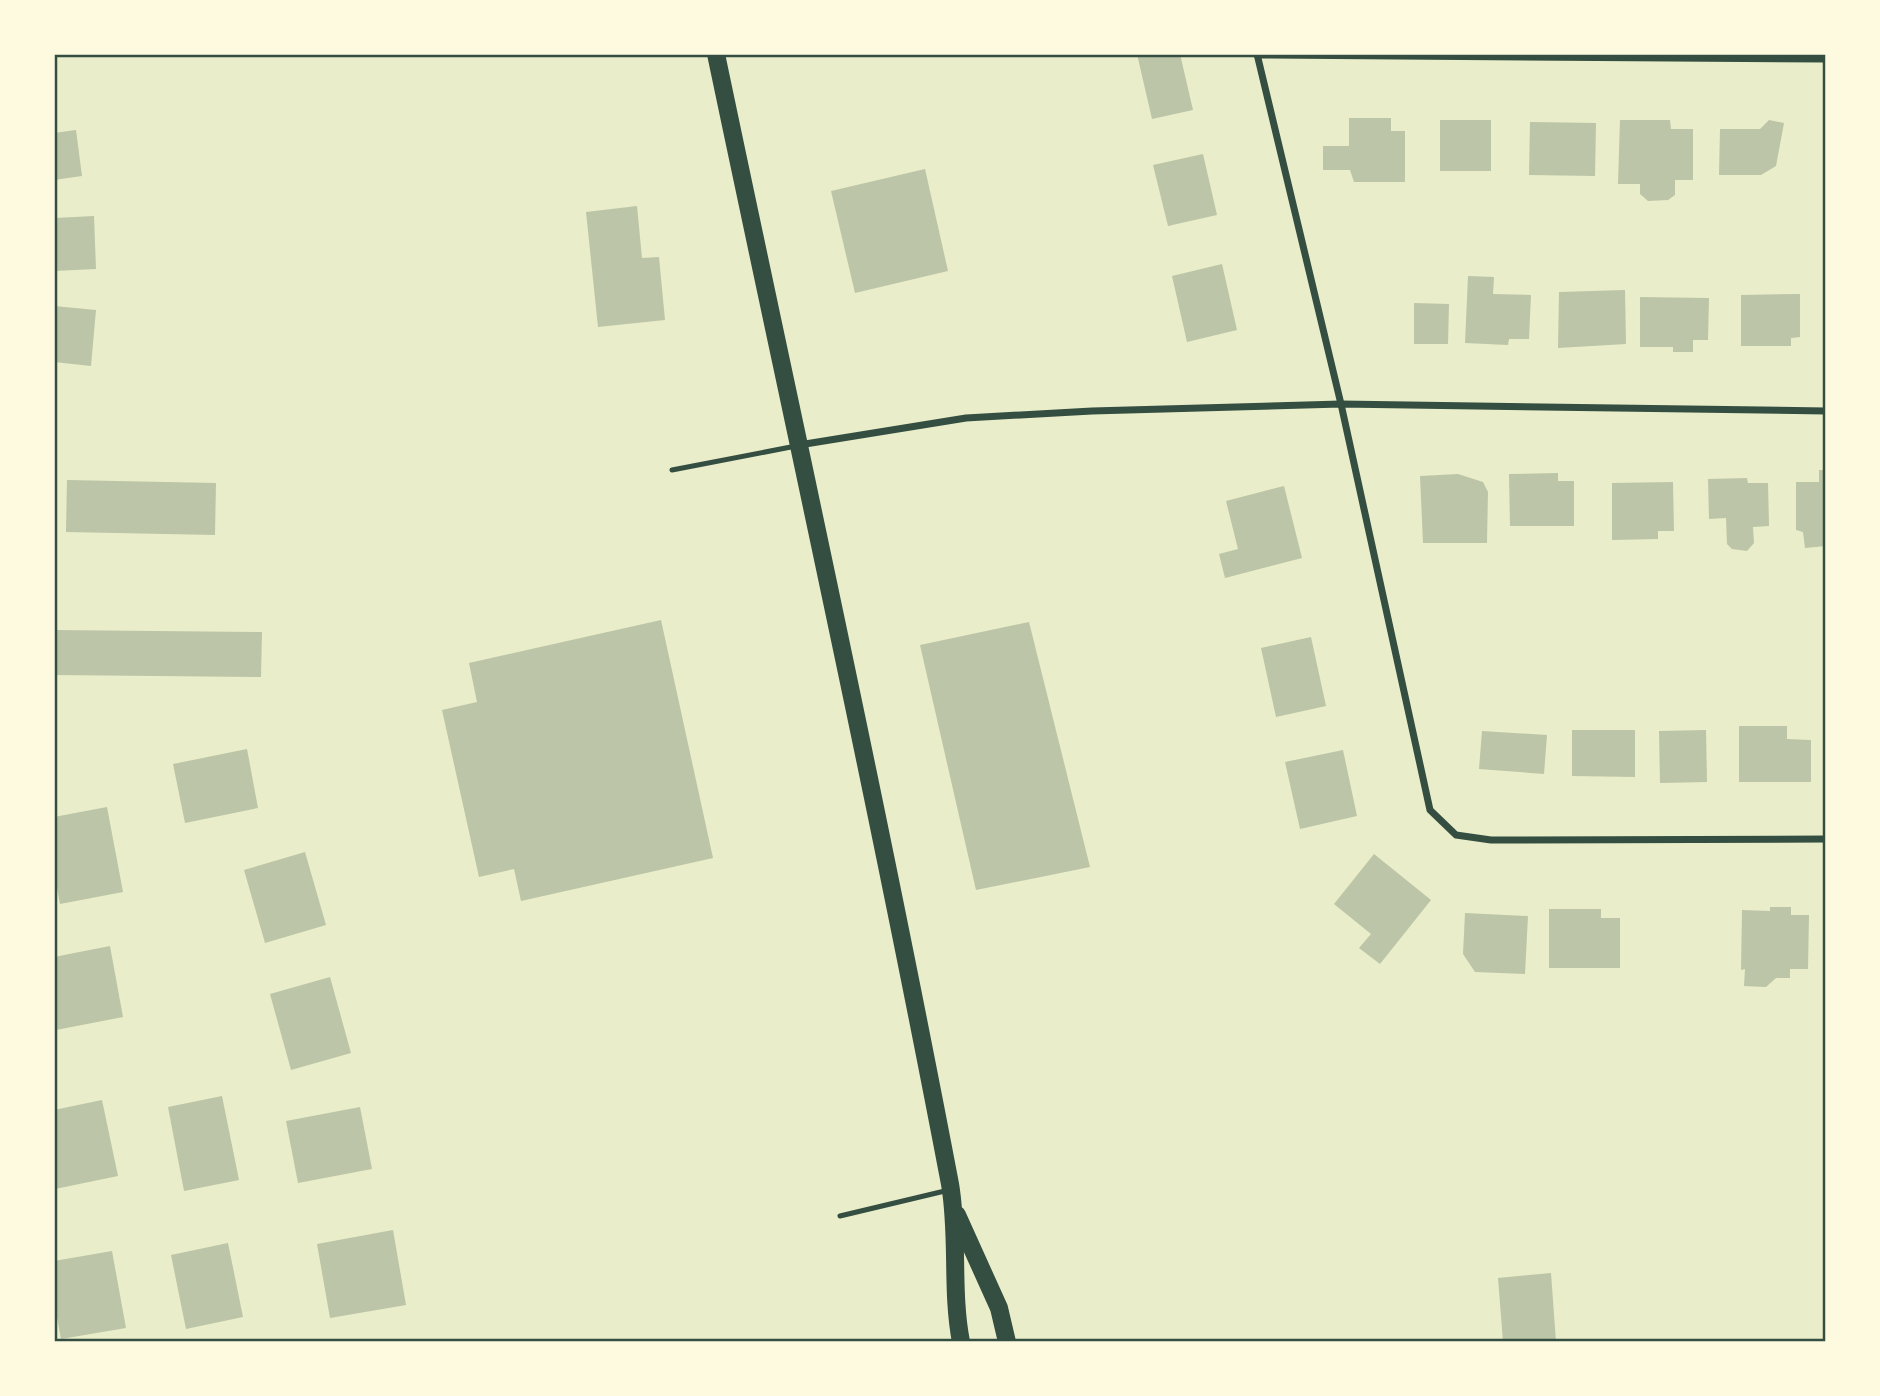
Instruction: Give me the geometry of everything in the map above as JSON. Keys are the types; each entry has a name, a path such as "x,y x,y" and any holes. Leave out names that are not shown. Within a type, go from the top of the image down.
{"main road":[{"path":"716,54 848,669 952,1198 956,1316 961,1342"},
{"path":"952,1198 999,1308 1007,1342"}],"street":[{"path":"1826,60 1257,54 1341,404 1430,810 1456,835 1491,840 1826,839"},
{"path":"799,445 966,418 1341,404 1826,411"}],"lane":[{"path":"672,470 799,445"},
{"path":"840,1216 952,1198"}],"building":[{"path":"1137,54 1180,54 1193,110 1152,119"},
{"path":"1349,118 1391,118 1391,131 1405,131 1405,182 1354,182 1350,170 1323,170 1323,146 1349,146"},
{"path":"1440,120 1491,120 1491,171 1440,171"},
{"path":"1620,120 1670,120 1671,129 1693,129 1693,180 1675,180 1675,195 1668,200 1648,201 1640,194 1640,184 1618,184"},
{"path":"1769,120 1784,123 1776,166 1761,175 1719,175 1720,129 1760,129"},
{"path":"1530,122 1596,123 1595,176 1529,175"},
{"path":"76,130 82,176 54,180 54,133"},
{"path":"1203,154 1217,215 1168,226 1153,165"},
{"path":"925,169 948,271 855,293 831,191"},
{"path":"637,206 642,258 659,257 665,320 598,327 586,212"},
{"path":"94,216 96,269 54,271 54,218"},
{"path":"1222,264 1237,330 1187,342 1172,276"},
{"path":"1468,276 1494,277 1493,294 1531,295 1529,339 1509,339 1508,345 1465,343"},
{"path":"1625,290 1626,344 1558,348 1559,292"},
{"path":"1800,294 1800,337 1791,338 1791,346 1741,346 1741,295"},
{"path":"1640,297 1709,298 1708,340 1693,340 1693,352 1673,352 1673,347 1640,347"},
{"path":"1414,303 1449,304 1448,344 1414,344"},
{"path":"54,306 96,310 91,366 54,362"},
{"path":"1819,470 1826,470 1826,546 1805,548 1803,532 1796,530 1796,482 1819,482"},
{"path":"1558,473 1558,481 1574,481 1574,526 1510,526 1509,474"},
{"path":"1458,474 1483,482 1488,492 1487,543 1423,543 1420,476"},
{"path":"1747,478 1748,483 1768,483 1769,526 1753,527 1754,543 1747,551 1732,549 1727,544 1726,518 1709,519 1708,479"},
{"path":"67,480 216,483 215,535 66,532"},
{"path":"1673,482 1674,531 1658,531 1658,539 1612,540 1612,483"},
{"path":"1284,486 1302,558 1225,578 1219,554 1238,549 1226,501"},
{"path":"661,620 713,858 521,901 514,869 479,877 442,710 477,702 469,663"},
{"path":"1029,622 1090,867 976,890 920,645"},
{"path":"54,630 262,632 261,677 54,675"},
{"path":"1311,637 1326,706 1276,717 1261,648"},
{"path":"1739,726 1787,726 1787,739 1811,740 1811,782 1739,782"},
{"path":"1572,730 1635,730 1635,777 1572,776"},
{"path":"1706,730 1707,782 1660,783 1659,731"},
{"path":"1482,731 1547,735 1544,774 1479,769"},
{"path":"247,749 258,808 185,823 173,764"},
{"path":"1343,750 1357,816 1300,829 1285,762"},
{"path":"107,807 123,892 60,904 54,872 54,817"},
{"path":"305,852 326,925 265,943 244,870"},
{"path":"1374,854 1431,900 1380,964 1359,948 1371,934 1334,904"},
{"path":"1770,907 1791,907 1791,915 1809,915 1808,969 1790,969 1790,978 1776,978 1766,987 1744,986 1745,969 1741,970 1742,910 1770,911"},
{"path":"1549,909 1601,909 1601,918 1620,918 1620,968 1549,968"},
{"path":"1465,913 1528,916 1525,974 1475,972 1463,954"},
{"path":"110,946 123,1017 56,1030 54,957"},
{"path":"330,977 351,1053 291,1070 270,994"},
{"path":"222,1096 239,1180 184,1191 168,1107"},
{"path":"102,1100 118,1176 55,1189 54,1110"},
{"path":"360,1107 372,1169 298,1183 286,1121"},
{"path":"393,1230 406,1305 330,1318 317,1244"},
{"path":"228,1243 243,1317 186,1329 171,1255"},
{"path":"112,1251 126,1328 61,1339 54,1301 54,1261"},
{"path":"1551,1273 1556,1342 1503,1342 1498,1278"}]}
